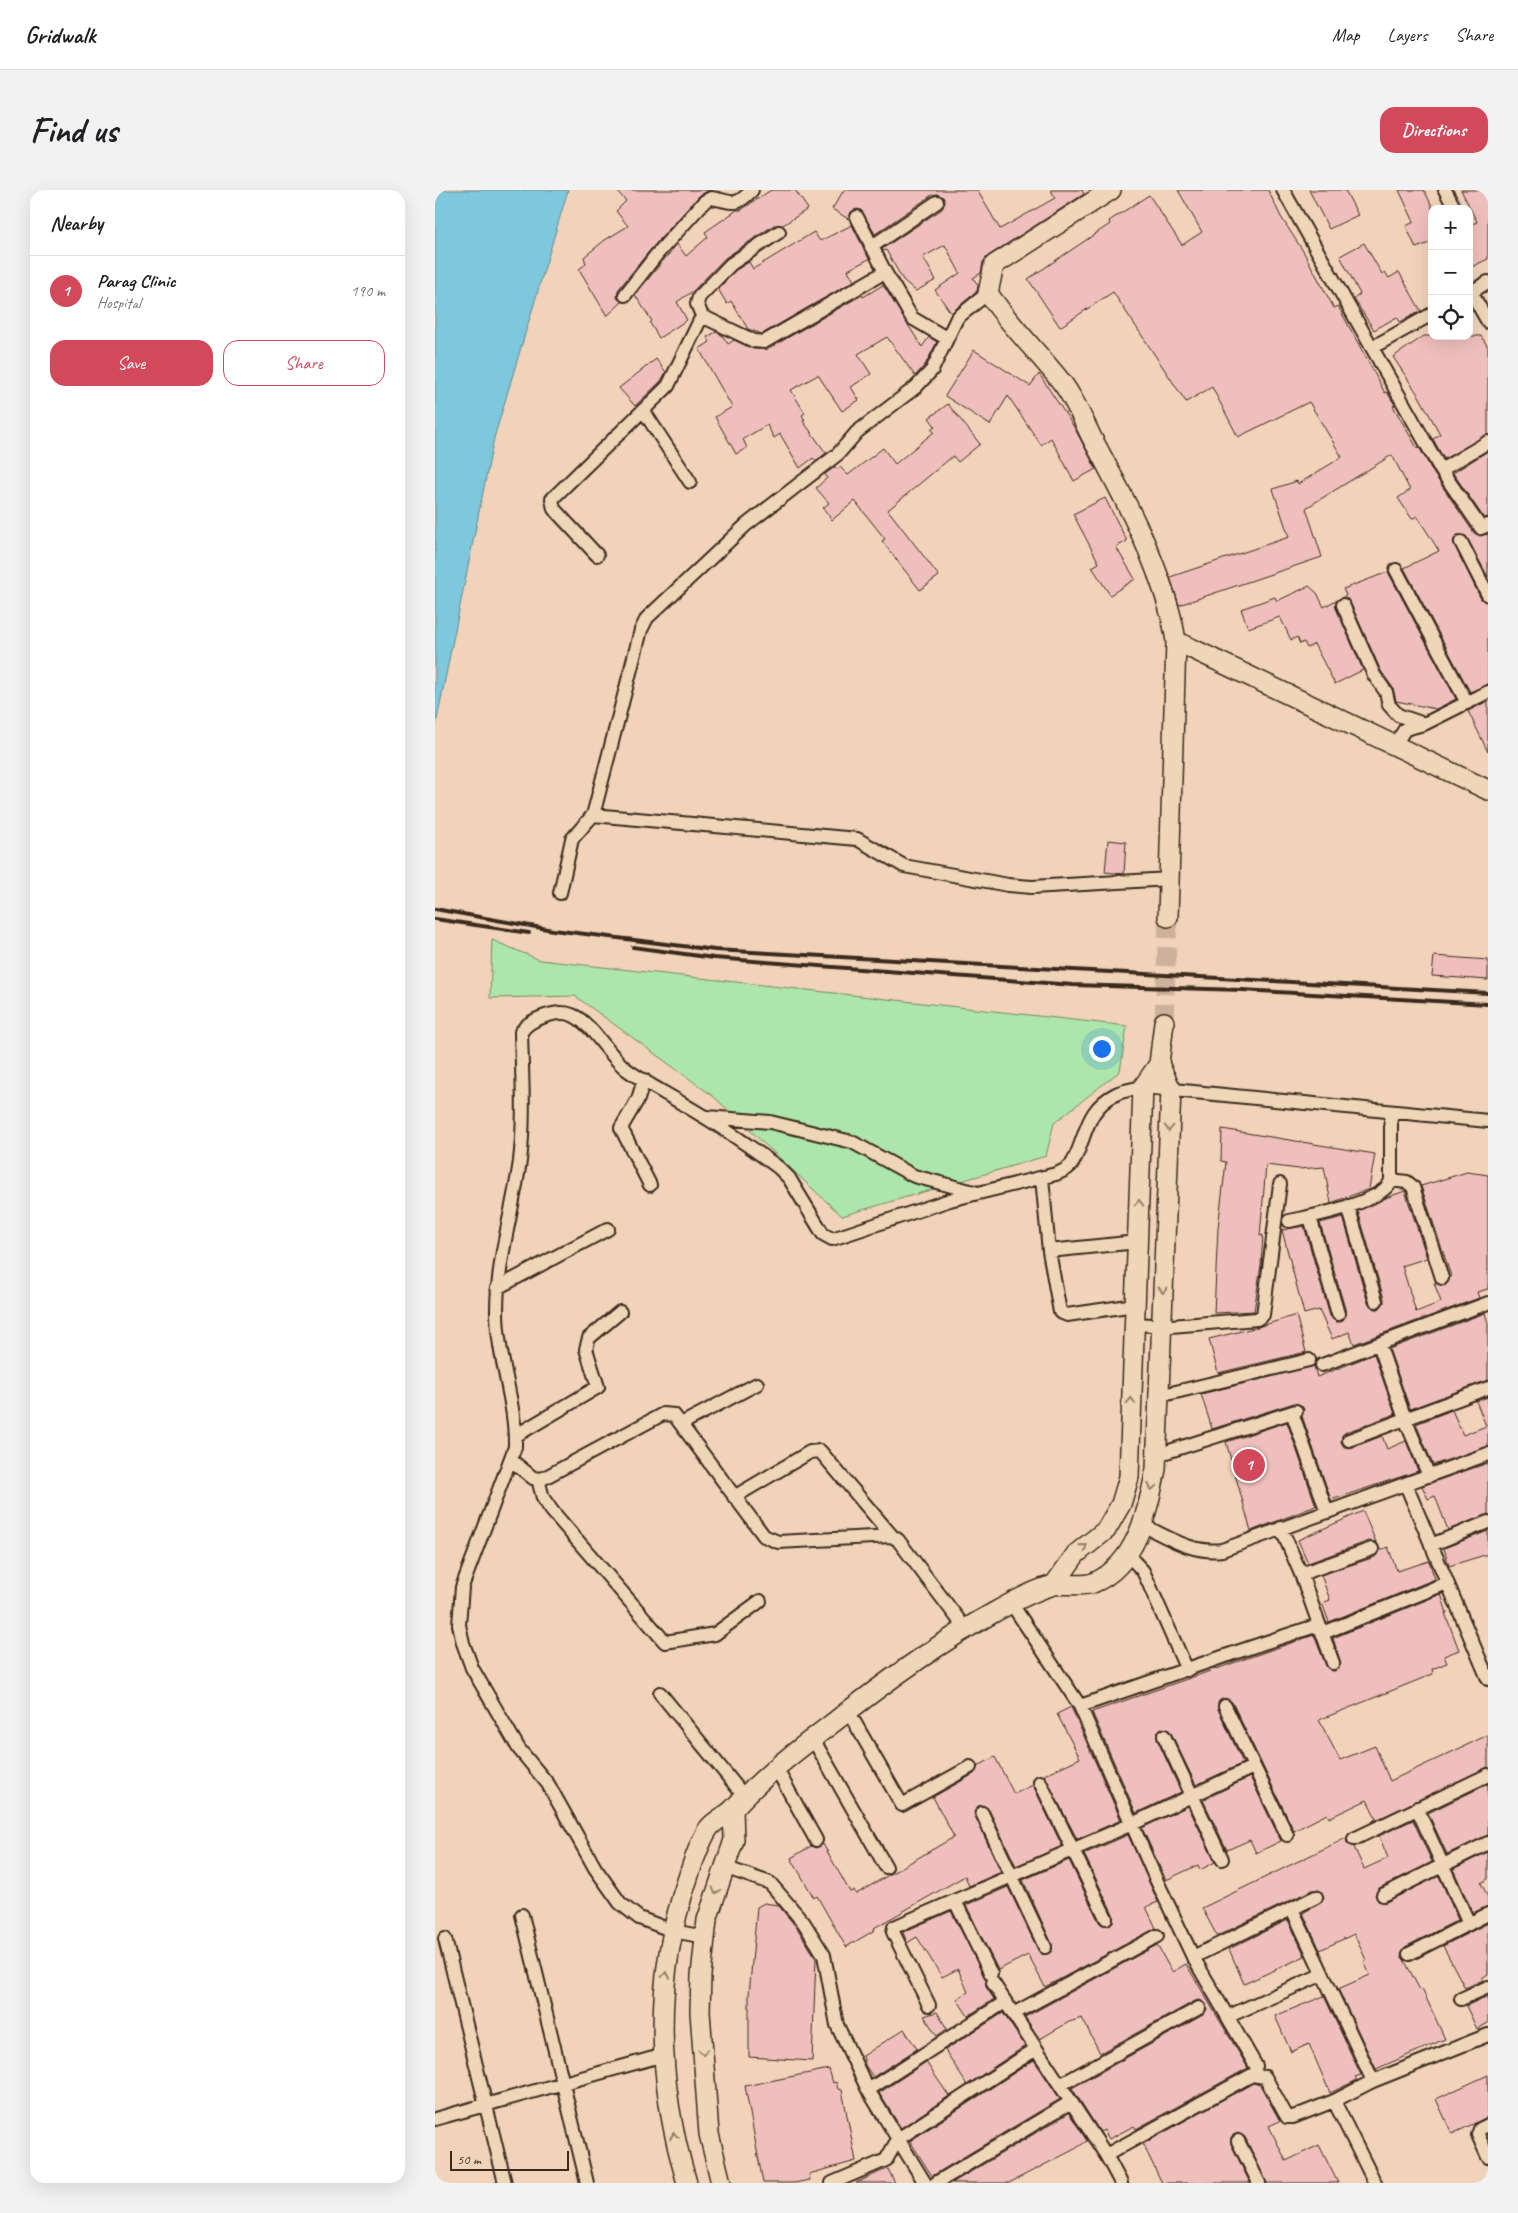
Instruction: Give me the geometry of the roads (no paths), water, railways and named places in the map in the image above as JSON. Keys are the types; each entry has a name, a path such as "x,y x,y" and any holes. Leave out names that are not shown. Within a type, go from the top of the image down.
{"street":[{"path":"625,295 657,254 705,201 711,198 730,204 737,203 752,190"},
{"path":"560,892 572,839 593,814 641,630 647,618 746,524 838,454 857,432 916,387 932,370 957,318 988,293 994,265 1111,190"},
{"path":"1283,190 1441,470 1481,528 1488,525"},
{"path":"1445,190 1453,205"},
{"path":"871,247 937,202"},
{"path":"857,216 871,247 912,318 946,338"},
{"path":"779,232 731,264 699,297 697,304 703,318 754,342 764,342 885,272"},
{"path":"1473,290 1488,282"},
{"path":"988,293 1002,315 1064,386 1115,479 1159,579 1171,612 1176,641 1168,917"},
{"path":"1472,295 1488,322"},
{"path":"1373,348 1428,316"},
{"path":"597,555 554,508 553,499 668,386 703,318"},
{"path":"643,410 690,482"},
{"path":"1441,470 1488,442"},
{"path":"1461,542 1488,595"},
{"path":"1397,570 1467,703"},
{"path":"1343,605 1374,675 1386,692 1389,705 1399,715 1424,724"},
{"path":"1176,641 1488,790"},
{"path":"1394,746 1405,729 1424,724 1488,692"},
{"path":"593,814 857,839 905,866 1008,885 1032,887 1170,879"},
{"path":"705,1937 673,1931 639,1918 620,1903 595,1868 548,1784 519,1749 472,1668 459,1625 462,1587 511,1460 515,1436 515,1426 500,1354 497,1288 519,1161 523,1114 521,1032 525,1025 531,1021 563,1013 572,1015 585,1026 618,1063 706,1117 779,1168 789,1178 823,1234 832,1239 950,1200 1042,1178 1068,1168 1074,1161 1088,1120 1099,1106 1117,1093 1143,1087 1171,1088 1391,1113 1488,1121"},
{"path":"1054,1585 1076,1554 1106,1530 1121,1504 1129,1477 1143,1087 1159,1064 1164,1022"},
{"path":"687,2183 674,2142 661,2028 667,1963 678,1906 695,1856 709,1828 776,1768 871,1692 965,1628 1011,1603 1054,1585 1092,1584 1114,1569 1127,1554 1142,1525 1149,1502 1157,1456 1171,1088 1159,1064"},
{"path":"644,1080 638,1099 621,1128 650,1185"},
{"path":"1289,1221 1348,1206 1386,1190 1391,1180 1391,1113"},
{"path":"706,1117 770,1122 852,1142 914,1176 978,1193"},
{"path":"1042,1178 1049,1251 1060,1312 1067,1315 1135,1314 1162,1325 1257,1319 1263,1315 1280,1184"},
{"path":"1391,1180 1407,1182 1413,1187 1442,1278"},
{"path":"1348,1206 1376,1300"},
{"path":"1310,1217 1338,1314"},
{"path":"497,1288 608,1229"},
{"path":"1049,1251 1137,1242"},
{"path":"1322,1366 1488,1303"},
{"path":"515,1436 598,1387 586,1344 589,1338 620,1312"},
{"path":"1379,1344 1405,1419 1429,1476"},
{"path":"1159,1396 1309,1360"},
{"path":"681,1424 757,1384"},
{"path":"1349,1440 1488,1388"},
{"path":"538,1480 663,1414 674,1415 764,1536 778,1542 892,1536"},
{"path":"1157,1456 1295,1414 1327,1512"},
{"path":"734,1497 810,1452 820,1451 892,1536 898,1540 965,1628"},
{"path":"1142,1525 1189,1548 1208,1552 1222,1550 1488,1454"},
{"path":"511,1460 538,1480 543,1498 552,1511 665,1642 715,1634 760,1602"},
{"path":"1406,1484 1488,1679"},
{"path":"1431,1545 1488,1522"},
{"path":"1281,1528 1301,1574 1333,1663"},
{"path":"1301,1574 1372,1549"},
{"path":"1127,1554 1146,1578 1187,1670"},
{"path":"1080,1706 1187,1670 1226,1654 1321,1629 1447,1583"},
{"path":"1011,1603 1080,1706 1193,1956 1256,2066"},
{"path":"660,1693 738,1803 734,1840 707,1920 700,2012 709,2134 721,2183"},
{"path":"1225,1706 1287,1835"},
{"path":"849,1710 902,1805 971,1767"},
{"path":"1164,1736 1222,1859"},
{"path":"813,1738 886,1867"},
{"path":"929,2005 893,1930 1011,1876 1194,1797 1253,1767"},
{"path":"776,1768 815,1840"},
{"path":"1354,1839 1488,1775"},
{"path":"1040,1782 1106,1918"},
{"path":"1417,1808 1469,1924"},
{"path":"982,1814 1045,1947"},
{"path":"1383,1895 1488,1843"},
{"path":"724,1867 770,1883 804,1923 824,1955 837,2025 869,2090 925,2183"},
{"path":"1193,1956 1316,1897"},
{"path":"955,1901 1005,2002 1106,2155 1121,2183"},
{"path":"1292,1909 1373,2080"},
{"path":"522,1914 587,2183"},
{"path":"1409,1954 1488,1914"},
{"path":"1013,2014 1157,1936"},
{"path":"445,1939 505,2183"},
{"path":"1229,2016 1323,1974"},
{"path":"1461,1999 1488,1986"},
{"path":"869,2090 1005,2002"},
{"path":"1060,2085 1199,2008"},
{"path":"1106,2155 1252,2075 1265,2077 1287,2117 1293,2117 1334,2101 1373,2080 1488,2035"},
{"path":"832,2183 886,2160 898,2139 1036,2049"},
{"path":"435,2119 664,2055"},
{"path":"1334,2101 1375,2183"},
{"path":"936,2183 1071,2102"},
{"path":"1488,2125 1478,2132 1488,2157"},
{"path":"1238,2141 1259,2183"}],"water":[{"path":"435,190 568,190 494,438 435,729"}],"tunnel":[{"path":"1164,1022 1168,917"}],"railway":[{"path":"435,909 553,930 715,950 1488,993"},
{"path":"435,919 529,933"},
{"path":"633,947 714,958 1073,985 1242,990 1488,1004"}],"place":[{"name":"Parag Clinic","path":"1249,1465"}]}
